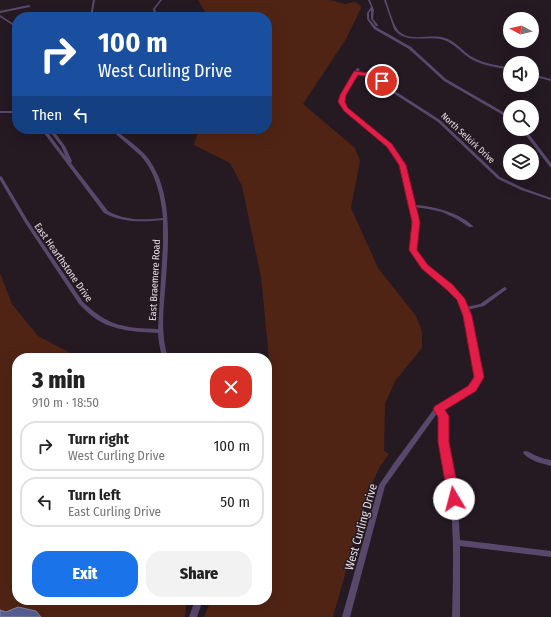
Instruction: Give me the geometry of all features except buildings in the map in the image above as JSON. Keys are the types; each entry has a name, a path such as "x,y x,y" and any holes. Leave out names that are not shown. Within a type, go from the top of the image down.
{"street":[{"path":"92,12 94,0"},
{"path":"155,12 154,9 160,0"},
{"path":"369,0 371,8 368,13 368,19 378,29 410,48 445,80 503,114"},
{"path":"385,0 385,5 391,14 394,29 399,34 449,40 469,57 503,67"},
{"path":"0,12 28,6"},
{"path":"0,16 12,24"},
{"name":"North Selkirk Drive","path":"413,206 406,174 396,154 381,138 346,110 341,102 343,95 357,71 378,77 394,92 439,121 498,178 533,194 551,199"},
{"path":"539,77 551,80"},
{"path":"0,112 12,112"},
{"path":"47,134 101,206 114,217 134,221 164,219"},
{"path":"54,134 63,146 70,161 69,164"},
{"name":"East Braemere Road","path":"118,134 146,159 154,170 162,195 166,248 160,331 164,353"},
{"path":"528,136 551,166"},
{"name":"East Hearthstone Drive","path":"0,176 30,228 81,303 91,315 108,324 122,328 160,331"},
{"path":"471,226 460,218 426,207 413,206 417,228 413,245 416,257 461,299 466,310 482,305 505,289"},
{"name":"West Curling Drive","path":"346,617 382,485 400,458 438,409 472,388 477,383 479,368 466,310"},
{"path":"438,409 444,416 444,442 453,491 456,543 456,617"},
{"path":"526,453 536,459 551,463"},
{"path":"456,543 551,554"},
{"path":"193,617 197,605"}],"shaded area":[{"path":"198,0 330,0 345,4 355,2 360,5 361,8 346,39 303,104 355,148 360,161 351,208 378,268 416,316 422,332 422,348 395,381 385,404 384,451 389,454 379,468 368,493 333,617 204,617 209,605 272,605 272,353 268,353 261,277 242,186 230,163 194,145 197,134 272,134 272,12 205,12"},
{"path":"0,273 12,304 38,336 70,353 12,353 12,605 186,605 185,617 0,617"}],"water":[{"path":"18,607 36,611 41,617 0,617 0,610 6,612"}],"route":[{"path":"382,81 374,75 356,73 343,95 341,102 346,110 389,146 396,154 402,165 406,174 417,228 413,250 420,262 461,299 468,316 479,368 477,383 472,388 438,409 444,416 444,442 454,499"}]}
